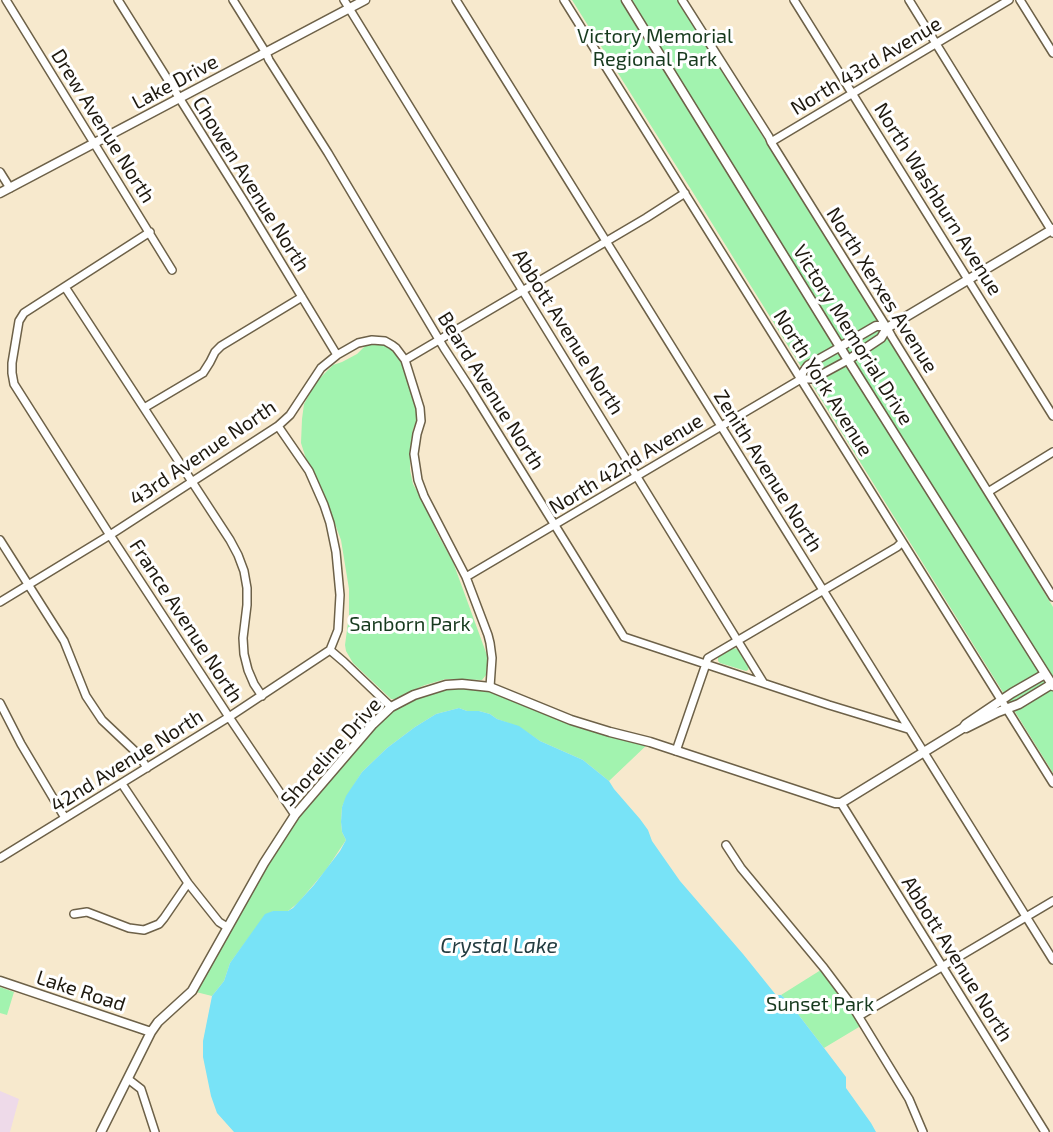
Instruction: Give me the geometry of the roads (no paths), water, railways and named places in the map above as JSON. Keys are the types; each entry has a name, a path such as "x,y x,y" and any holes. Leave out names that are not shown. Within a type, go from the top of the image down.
{"street":[{"name":"Drew Avenue North","path":"6,0 172,270"},
{"name":"Chowen Avenue North","path":"118,0 337,355"},
{"name":"Beard Avenue North","path":"233,0 328,153 439,340 624,637 908,729"},
{"name":"Abbott Avenue North","path":"344,0 764,682"},
{"name":"Lake Drive","path":"0,194 365,0"},
{"name":"Zenith Avenue North","path":"456,0 1053,960"},
{"name":"North York Avenue","path":"564,0 1053,783"},
{"name":"Victory Memorial Drive","path":"626,0 840,348 1049,671 1053,685"},
{"name":"North Xerxes Avenue","path":"682,0 1053,597"},
{"name":"North Washburn Avenue","path":"794,0 1053,416"},
{"path":"909,0 1052,231"},
{"name":"North 43rd Avenue","path":"771,142 1009,0"},
{"path":"1020,0 1053,53"},
{"path":"0,172 10,188"},
{"path":"490,687 492,669 490,643 466,577 418,480 414,454 421,421 420,408 405,360 685,193"},
{"name":"North 42nd Avenue","path":"466,577 801,379 813,379 848,360 881,339 887,328 1052,231"},
{"path":"150,232 65,287 238,555 247,588 244,654 248,670 262,696"},
{"name":"France Avenue North","path":"65,287 24,313 19,321 12,363 14,384 110,535 295,815"},
{"path":"144,408 202,374 221,346 302,297"},
{"name":"North 42nd Avenue","path":"801,379 808,366 876,327 887,328"},
{"name":"43rd Avenue North","path":"0,602 110,535 279,426 290,415 321,368 357,343 372,340 385,341 396,348 405,360"},
{"path":"279,426 309,471 330,523 336,552 340,595 338,630 330,650 391,707"},
{"path":"988,492 1053,452"},
{"path":"0,540 64,641 86,696 102,720 139,755 147,768"},
{"path":"676,751 708,658 902,542"},
{"name":"42nd Avenue North","path":"0,858 229,717 330,650"},
{"path":"841,803 963,728 1001,700 1049,671"},
{"name":"Shoreline Drive","path":"101,1132 158,1022 192,991 264,863 295,815 358,740 391,707 414,695 446,685 490,687 571,720 650,742 835,803 841,803"},
{"path":"963,728 968,728 1019,704 1053,685"},
{"path":"0,703 21,744 65,818"},
{"path":"122,784 188,883 219,922 227,927"},
{"name":"Abbott Avenue North","path":"841,803 1043,1131"},
{"path":"726,845 741,868 835,981 909,1099 923,1132"},
{"path":"74,914 87,912 129,928 144,930 159,924 188,883"},
{"path":"859,1016 1053,902"},
{"name":"Lake Road","path":"0,981 152,1032"},
{"path":"128,1079 141,1089 155,1132"},
{"path":"1043,1131 1053,1125"}],"water":[{"name":"Crystal Lake","path":"459,708 490,714 497,719 519,726 540,741 583,760 609,781 648,830 652,841 680,881 776,995 781,995 788,1001 824,1048 846,1077 846,1088 876,1132 234,1132 217,1113 203,1057 203,1041 212,996 224,981 230,963 265,914 273,911 288,911 293,908 340,851 346,840 342,832 342,807 346,796 362,772 387,748 415,727 436,714"}],"park label":[{"name":"Victory Memorial Regional Park","path":"655,48"},
{"name":"Sanborn Park","path":"410,624"},
{"name":"Sunset Park","path":"820,1004"}]}
